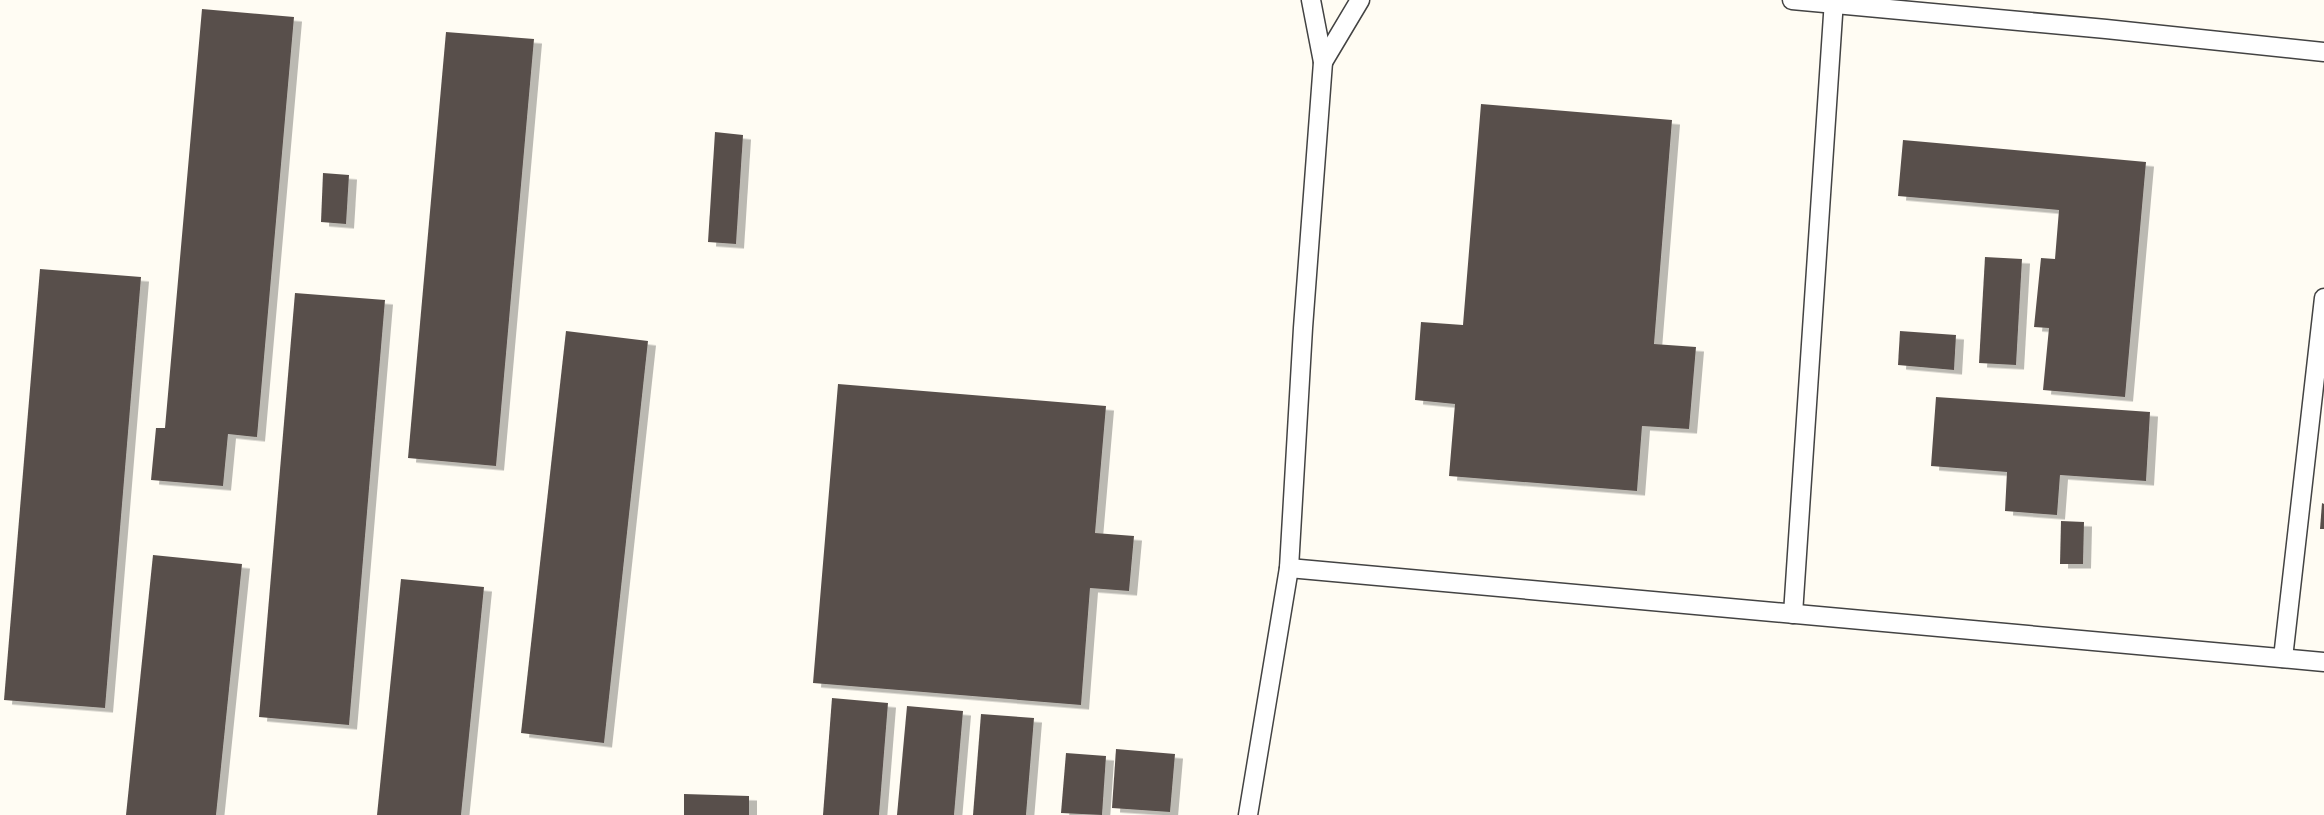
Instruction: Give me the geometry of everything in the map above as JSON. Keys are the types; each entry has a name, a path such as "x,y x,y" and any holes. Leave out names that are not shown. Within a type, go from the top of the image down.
{"lane":[{"path":"1248,815 1289,568 1323,62 1311,0"},
{"path":"1323,62 1360,0"},
{"path":"1792,0 2324,52"},
{"path":"1793,614 1834,2"},
{"path":"2283,658 2324,298"},
{"path":"1289,568 2324,662"}],"building":[{"path":"202,9 294,17 257,437 228,434 223,486 151,480 156,428 165,428"},
{"path":"446,32 534,39 496,466 408,458"},
{"path":"1481,104 1672,120 1654,344 1696,347 1689,429 1642,426 1637,491 1449,476 1455,404 1415,400 1421,322 1463,325"},
{"path":"715,132 743,135 736,244 708,242"},
{"path":"1903,140 2146,162 2125,397 2043,390 2049,328 2034,327 2041,258 2055,259 2059,210 1898,196"},
{"path":"323,173 349,175 346,224 321,222"},
{"path":"1985,257 2022,259 2016,365 1979,363"},
{"path":"40,269 141,277 105,708 4,700"},
{"path":"295,293 385,300 349,725 259,717"},
{"path":"566,331 648,341 604,743 521,733"},
{"path":"1900,331 1956,335 1954,370 1898,365"},
{"path":"838,384 1106,406 1095,533 1134,536 1129,591 1090,588 1081,705 813,683"},
{"path":"1936,397 2150,412 2146,481 2060,475 2057,515 2005,511 2007,472 1931,466"},
{"path":"2322,503 2324,529 2320,529"},
{"path":"2061,521 2084,522 2083,564 2060,564"},
{"path":"153,555 242,564 216,815 126,815"},
{"path":"401,579 484,587 461,815 377,815"},
{"path":"832,698 888,703 879,815 823,815"},
{"path":"907,706 963,711 954,815 897,815"},
{"path":"981,714 1034,718 1026,815 973,815"},
{"path":"1116,749 1175,754 1170,812 1112,808"},
{"path":"1066,753 1106,756 1102,815 1061,813"},
{"path":"684,794 749,796 749,815 684,815"}]}
